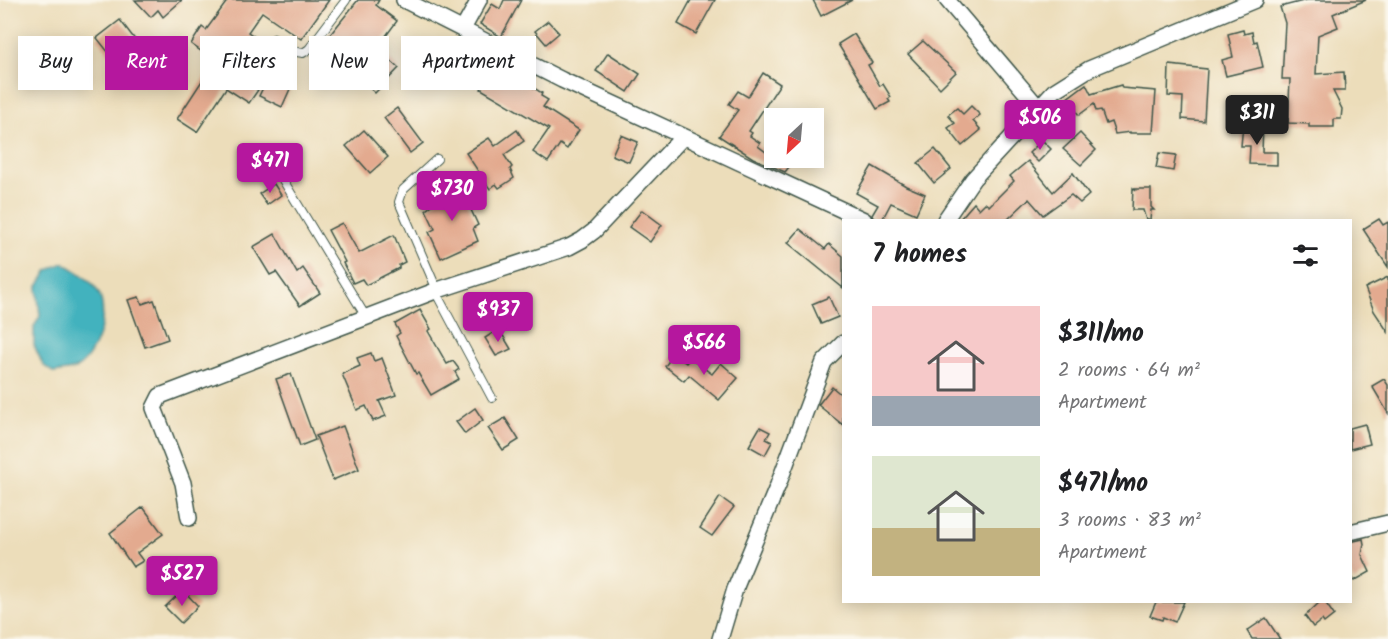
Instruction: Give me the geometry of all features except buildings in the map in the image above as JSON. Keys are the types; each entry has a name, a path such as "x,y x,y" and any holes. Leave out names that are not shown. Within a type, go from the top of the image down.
{"street":[{"path":"404,0 562,81 862,219"},
{"path":"463,29 479,0"},
{"path":"947,0 1038,107"},
{"path":"946,219 973,179 1054,91 1089,69 1255,0"},
{"path":"189,518 183,483 154,408 160,396 436,291 569,247 594,231 683,137"},
{"path":"720,639 735,589 778,485 824,362 842,344"},
{"path":"1352,532 1388,524"}],"lane":[{"path":"297,52 303,53 309,49 346,0"},
{"path":"437,159 403,190 399,202 436,291 492,398"},
{"path":"283,180 366,317"}],"water":[{"path":"63,263 90,281 98,291 102,315 99,335 84,362 75,369 54,373 43,365 34,345 34,327 40,316 37,288 48,270"}]}
